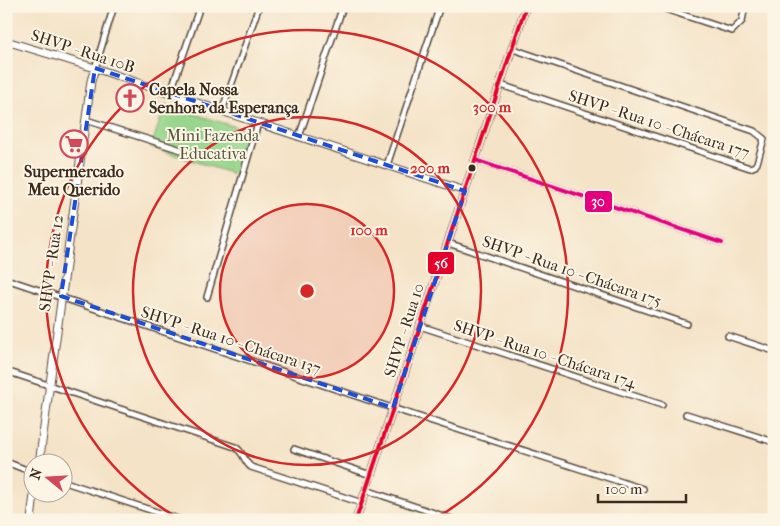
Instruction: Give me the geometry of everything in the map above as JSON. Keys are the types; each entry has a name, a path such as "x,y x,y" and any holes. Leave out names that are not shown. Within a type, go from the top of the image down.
{"street":[{"path":"94,68 114,6"},
{"path":"170,94 200,6"},
{"path":"222,111 259,6"},
{"path":"299,137 343,6"},
{"path":"386,165 440,6"},
{"name":"SHVP - Rua 10","path":"356,520 526,6"},
{"path":"656,6 732,31 742,21 745,6"},
{"name":"SHVP - Rua 10B","path":"6,41 94,68 465,191"},
{"name":"SHVP - Rua 10 - Chácara 177","path":"501,85 750,168 755,166 761,150 764,139 754,130 512,49"},
{"name":"SHVP - Rua 12","path":"40,454 94,68"},
{"path":"86,120 191,153"},
{"path":"207,297 258,123"},
{"path":"475,160 722,244"},
{"name":"SHVP - Rua 10 - Chácara 175","path":"448,243 687,324"},
{"path":"771,276 774,267"},
{"name":"SHVP - Rua 10 - Chácara 137","path":"6,279 643,489"},
{"name":"SHVP - Rua 10 - Chácara 174","path":"420,326 662,405"},
{"path":"728,336 774,351"},
{"path":"6,371 235,447 241,451 251,467 362,503"},
{"path":"686,414 774,442"},
{"path":"294,449 371,475"},
{"path":"6,462 22,468"},
{"path":"72,484 181,520"},
{"path":"366,490 455,520"},
{"path":"30,520 32,504"}],"highlighted area":[{"path":"95,68 465,191 393,408 61,296"}],"green space":[{"name":"Mini Fazenda Educativa","path":"165,105 249,131 236,175 151,147"}],"transit line":[{"name":"56","path":"356,520 526,6"},
{"name":"30","path":"475,160 722,243"}],"place":[{"name":"Capela Nossa Senhora da Esperança","path":"130,98"},
{"name":"Supermercado Meu Querido","path":"74,144"}]}
